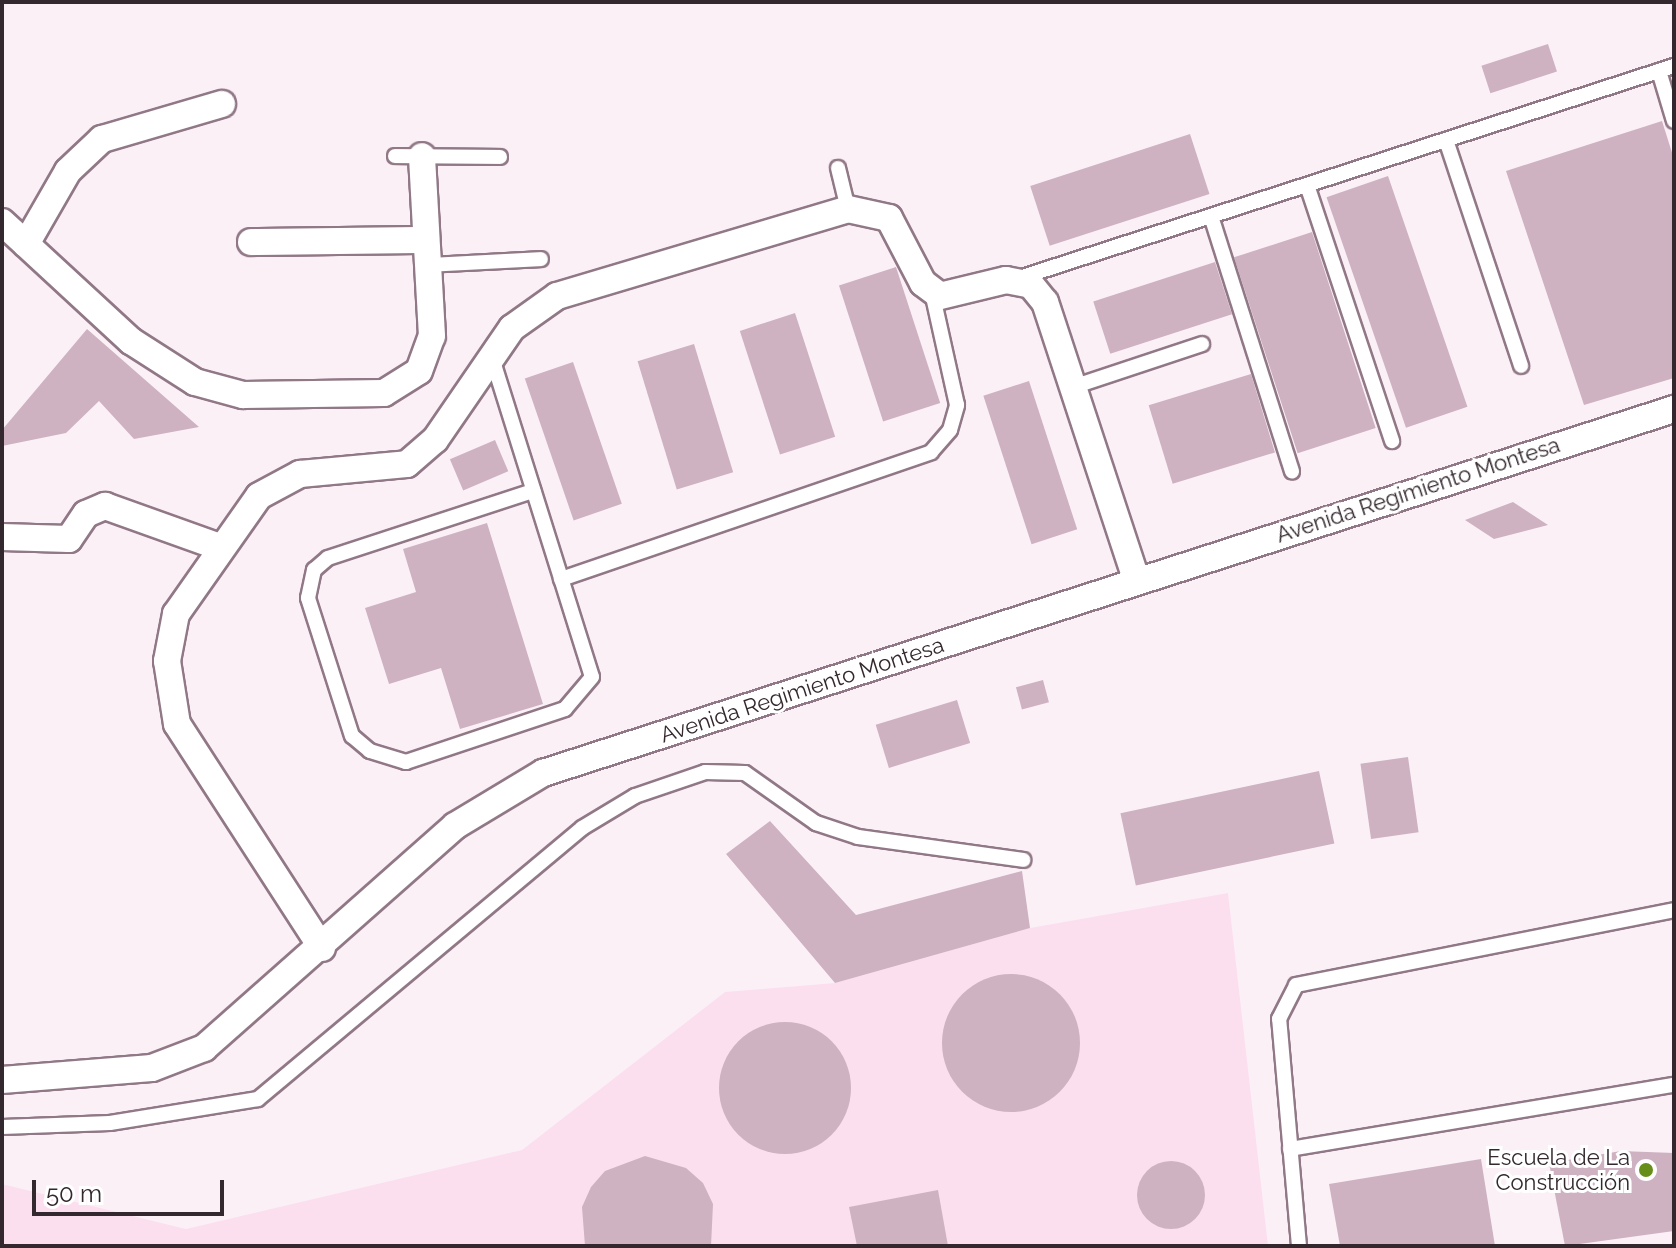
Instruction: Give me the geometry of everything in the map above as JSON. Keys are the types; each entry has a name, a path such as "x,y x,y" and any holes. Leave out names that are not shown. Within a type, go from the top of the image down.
{"street":[{"path":"26,244 68,171 102,139 222,104"},
{"path":"2,222 151,357 195,382 243,395 370,395 409,381 430,348 422,156"},
{"path":"322,948 185,743 171,704 167,661 176,614 259,496 283,479 407,464 435,440 522,318 557,296 848,209 878,213 899,227 932,292 960,296 1015,279 1040,292 1137,581"},
{"path":"251,242 427,252"},
{"name":"Avenida Regimiento Montesa","path":"2,1080 135,1071 185,1058 222,1036 455,826 543,773 1674,409"},
{"path":"2,537 69,539 86,514 105,506 222,548"}],"lane":[{"path":"1015,279 1667,68 1674,121"},
{"path":"1446,140 1521,366"},
{"path":"395,156 500,157"},
{"path":"838,168 848,209"},
{"path":"1307,185 1392,441"},
{"path":"1211,216 1292,471"},
{"path":"427,252 541,259"},
{"path":"561,579 931,452 950,430 957,405 932,292"},
{"path":"1073,387 1202,344"},
{"path":"492,358 592,677 575,703 406,762 381,757 352,736 308,598 314,570 328,558 533,491"},
{"path":"2,1127 110,1123 258,1099 582,828 635,796 705,772 745,773 799,813 847,834 1023,860"},
{"path":"1299,1246 1279,1019 1296,985 1674,910"},
{"path":"1290,1149 1674,1085"}],"shaded area":[{"path":"1228,893 1268,1246 2,1246 2,1184 186,1229 522,1150 725,992 835,983 1030,928"}],"building":[{"path":"1548,44 1557,72 1490,93 1481,66"},
{"path":"1662,121 1674,159 1674,378 1584,405 1506,171"},
{"path":"1190,134 1209,194 1050,246 1030,186"},
{"path":"1388,176 1467,407 1406,428 1327,197"},
{"path":"1312,232 1376,428 1298,453 1234,257"},
{"path":"1215,262 1232,314 1110,354 1093,302"},
{"path":"896,267 940,403 883,422 839,286"},
{"path":"795,313 835,437 780,455 740,331"},
{"path":"87,329 199,427 134,439 99,401 66,433 2,446 2,430"},
{"path":"694,344 733,472 677,489 638,361"},
{"path":"573,362 622,504 574,520 525,379"},
{"path":"1251,374 1275,452 1173,484 1149,405"},
{"path":"1029,381 1077,529 1032,544 983,396"},
{"path":"495,440 508,471 463,490 450,459"},
{"path":"1513,502 1548,525 1494,539 1465,520"},
{"path":"487,523 543,704 460,729 441,668 389,684 365,608 416,592 403,549"},
{"path":"1043,680 1049,702 1022,709 1016,687"},
{"path":"957,700 970,743 889,768 876,725"},
{"path":"1408,757 1419,832 1371,839 1360,764"},
{"path":"1319,771 1334,843 1136,886 1120,813"},
{"path":"770,821 856,915 1022,871 1030,928 835,983 726,854"},
{"path":"1011,974 1037,979 1060,994 1075,1017 1080,1043 1075,1069 1060,1092 1037,1107 1011,1112 985,1107 962,1092 947,1069 942,1043 947,1017 962,994 985,979"},
{"path":"785,1022 810,1027 832,1041 846,1063 851,1088 846,1113 832,1135 810,1149 785,1154 760,1149 738,1135 724,1113 719,1088 724,1063 738,1041 760,1027"},
{"path":"1621,1151 1674,1153 1674,1231 1565,1246 1549,1163"},
{"path":"645,1156 686,1168 703,1183 713,1204 711,1246 585,1246 582,1207 591,1187 605,1171"},
{"path":"1481,1159 1495,1246 1340,1246 1329,1184"},
{"path":"1178,1161 1199,1176 1205,1195 1203,1208 1195,1219 1178,1229 1164,1229 1147,1219 1139,1208 1137,1188 1147,1171 1158,1163"},
{"path":"938,1190 948,1246 857,1246 849,1207"}],"place":[{"name":"Escuela de La Construcción","path":"1646,1170"}]}
